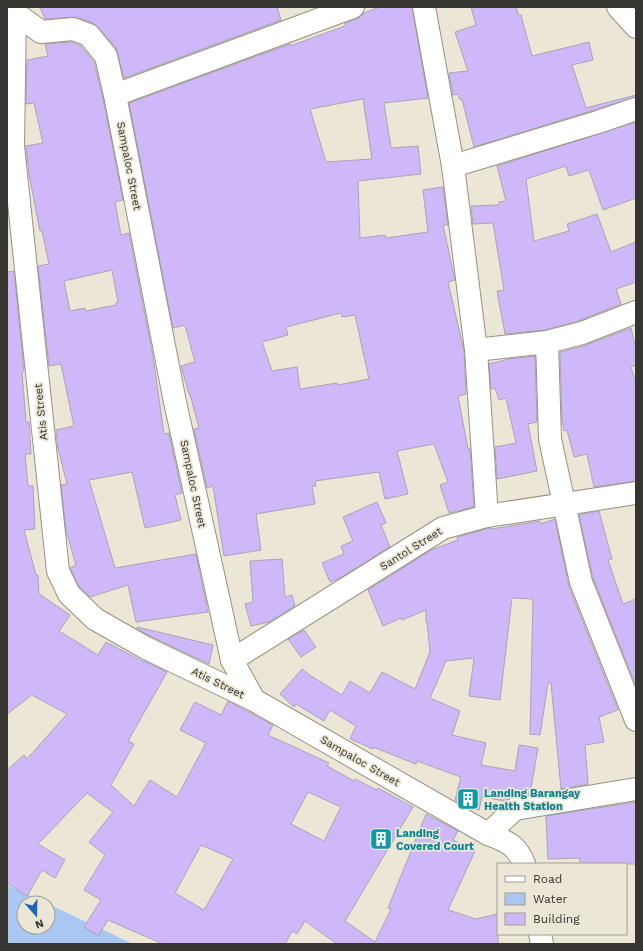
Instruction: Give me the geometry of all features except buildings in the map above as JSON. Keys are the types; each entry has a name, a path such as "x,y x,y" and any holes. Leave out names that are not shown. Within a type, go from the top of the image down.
{"street":[{"path":"115,95 353,7"},
{"path":"424,7 453,166 476,350 487,516"},
{"path":"618,7 636,27"},
{"name":"Sampaloc Street","path":"15,10 42,32 73,29 89,35 106,56 175,402 232,660 254,700 488,834 504,840 518,851 524,863"},
{"name":"Atis Street","path":"15,10 13,146 58,571 69,594 95,619 146,648 254,700"},
{"path":"453,166 598,122 636,108"},
{"path":"476,350 547,342 582,333 636,312"},
{"path":"547,342 550,439 581,582 636,720"},
{"name":"Santol Street","path":"232,660 443,528 487,516 636,493"},
{"path":"488,834 515,809 636,789"}],"water":[{"path":"7,885 29,895 16,895 16,935 56,935 56,908 133,944 7,944"}],"place":[{"name":"Landing Barangay Health Station","path":"468,799"},
{"name":"Landing Covered Court","path":"381,839"}]}
